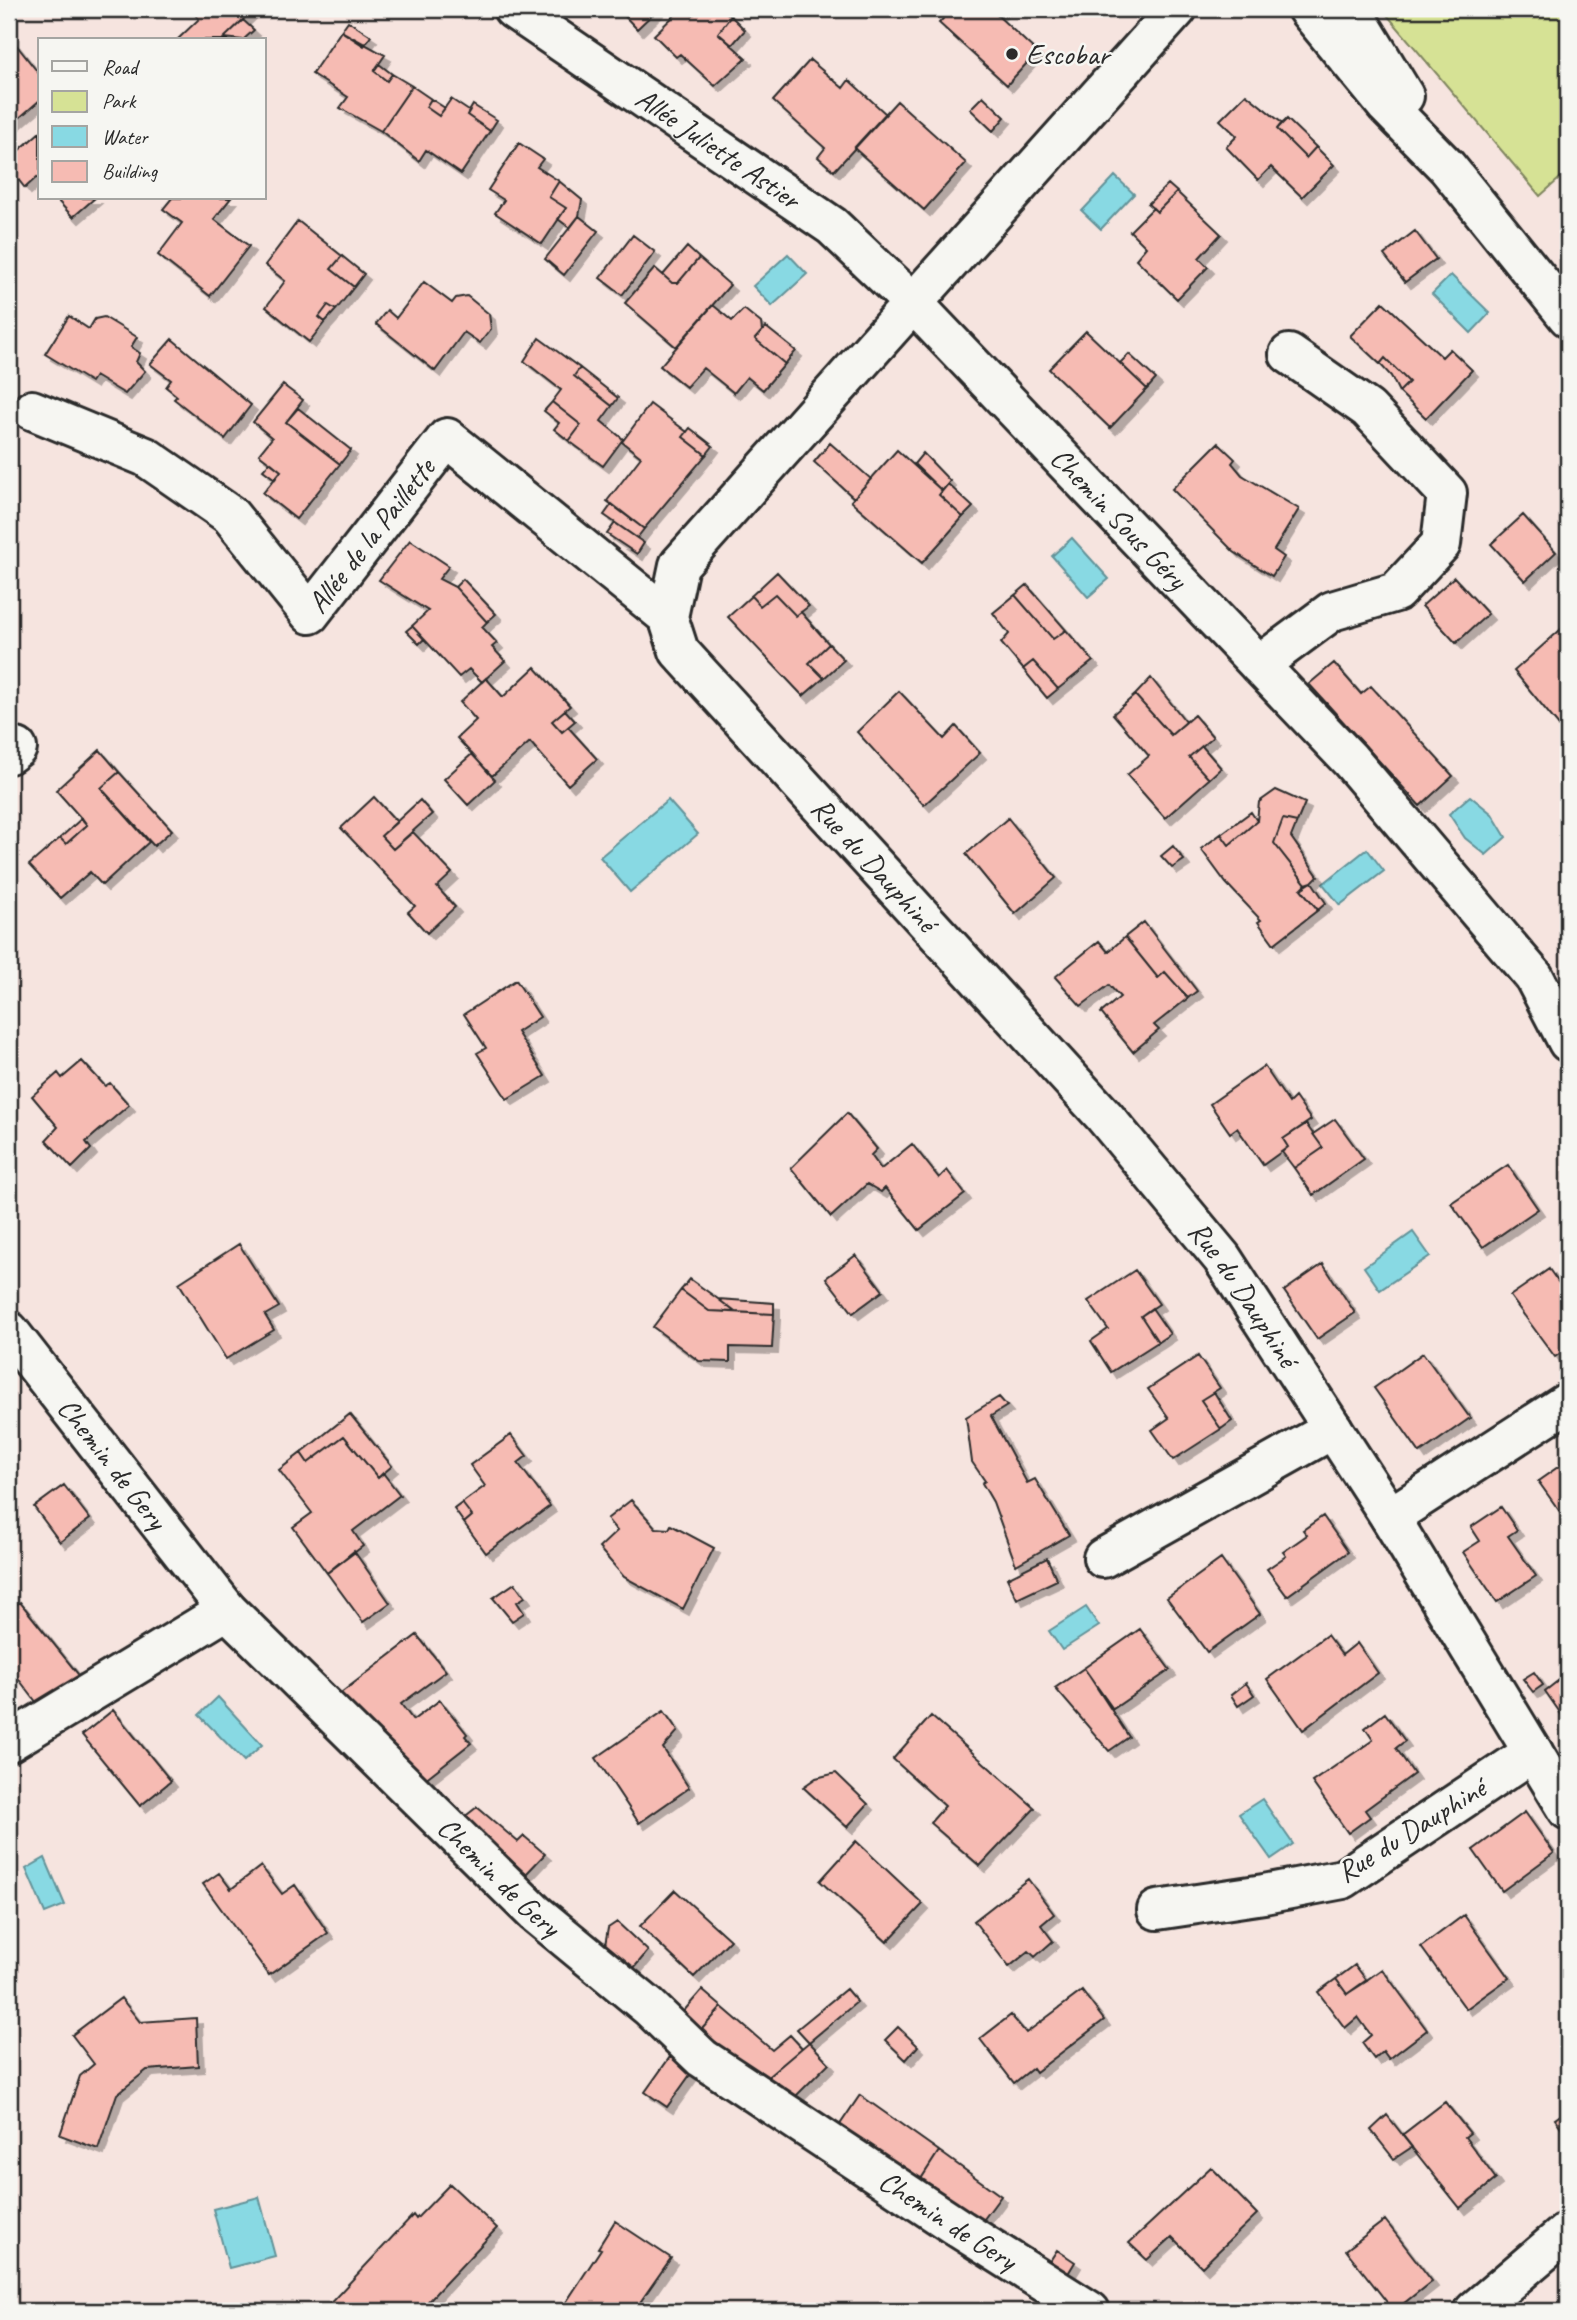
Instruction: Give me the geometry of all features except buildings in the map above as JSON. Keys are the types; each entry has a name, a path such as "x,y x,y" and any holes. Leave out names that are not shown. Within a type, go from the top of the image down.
{"street":[{"name":"Allée Juliette Astier","path":"513,9 832,226 913,303"},
{"path":"913,303 1177,9"},
{"path":"1307,9 1386,105 1447,167 1568,317"},
{"path":"1351,9 1447,167"},
{"name":"Rue du Dauphiné","path":"913,303 679,565 668,617 679,651 1104,1116 1222,1258 1391,1517 1568,1810"},
{"name":"Chemin Sous Géry","path":"913,303 1350,760 1534,976 1568,1042"},
{"path":"1259,665 1332,611 1396,592 1441,544 1447,493 1368,410 1289,354"},
{"name":"Allée de la Paillette","path":"32,410 146,457 230,515 310,614 447,438 668,617"},
{"name":"Chemin de Gery","path":"9,1331 227,1610 535,1913 649,2007 702,2058 960,2230 1090,2311"},
{"path":"1391,1517 1568,1402"},
{"path":"1103,1558 1333,1429"},
{"path":"9,1742 227,1610"},
{"name":"Rue du Dauphiné","path":"1157,1910 1343,1879 1533,1752"},
{"path":"1474,2311 1568,2231"}],"green space":[{"path":"1382,9 1568,9 1568,171 1540,196"}],"water":[{"path":"1115,176 1134,194 1101,229 1082,211"},
{"path":"788,254 807,274 772,306 753,286"},
{"path":"1451,275 1490,313 1471,333 1432,294"},
{"path":"1072,538 1109,579 1088,597 1052,556"},
{"path":"1470,796 1492,814 1506,837 1486,855 1465,838 1449,814"},
{"path":"668,800 698,834 630,892 600,857"},
{"path":"1367,849 1384,871 1340,905 1323,884"},
{"path":"1413,1232 1430,1256 1380,1290 1364,1267"},
{"path":"1086,1607 1099,1626 1062,1650 1049,1631"},
{"path":"218,1697 262,1745 244,1761 199,1715"},
{"path":"1262,1799 1293,1844 1271,1859 1239,1814"},
{"path":"45,1858 65,1905 45,1913 26,1869"},
{"path":"259,2197 275,2256 229,2268 213,2209"}],"place":[{"name":"Escobar","path":"1012,54"}]}
